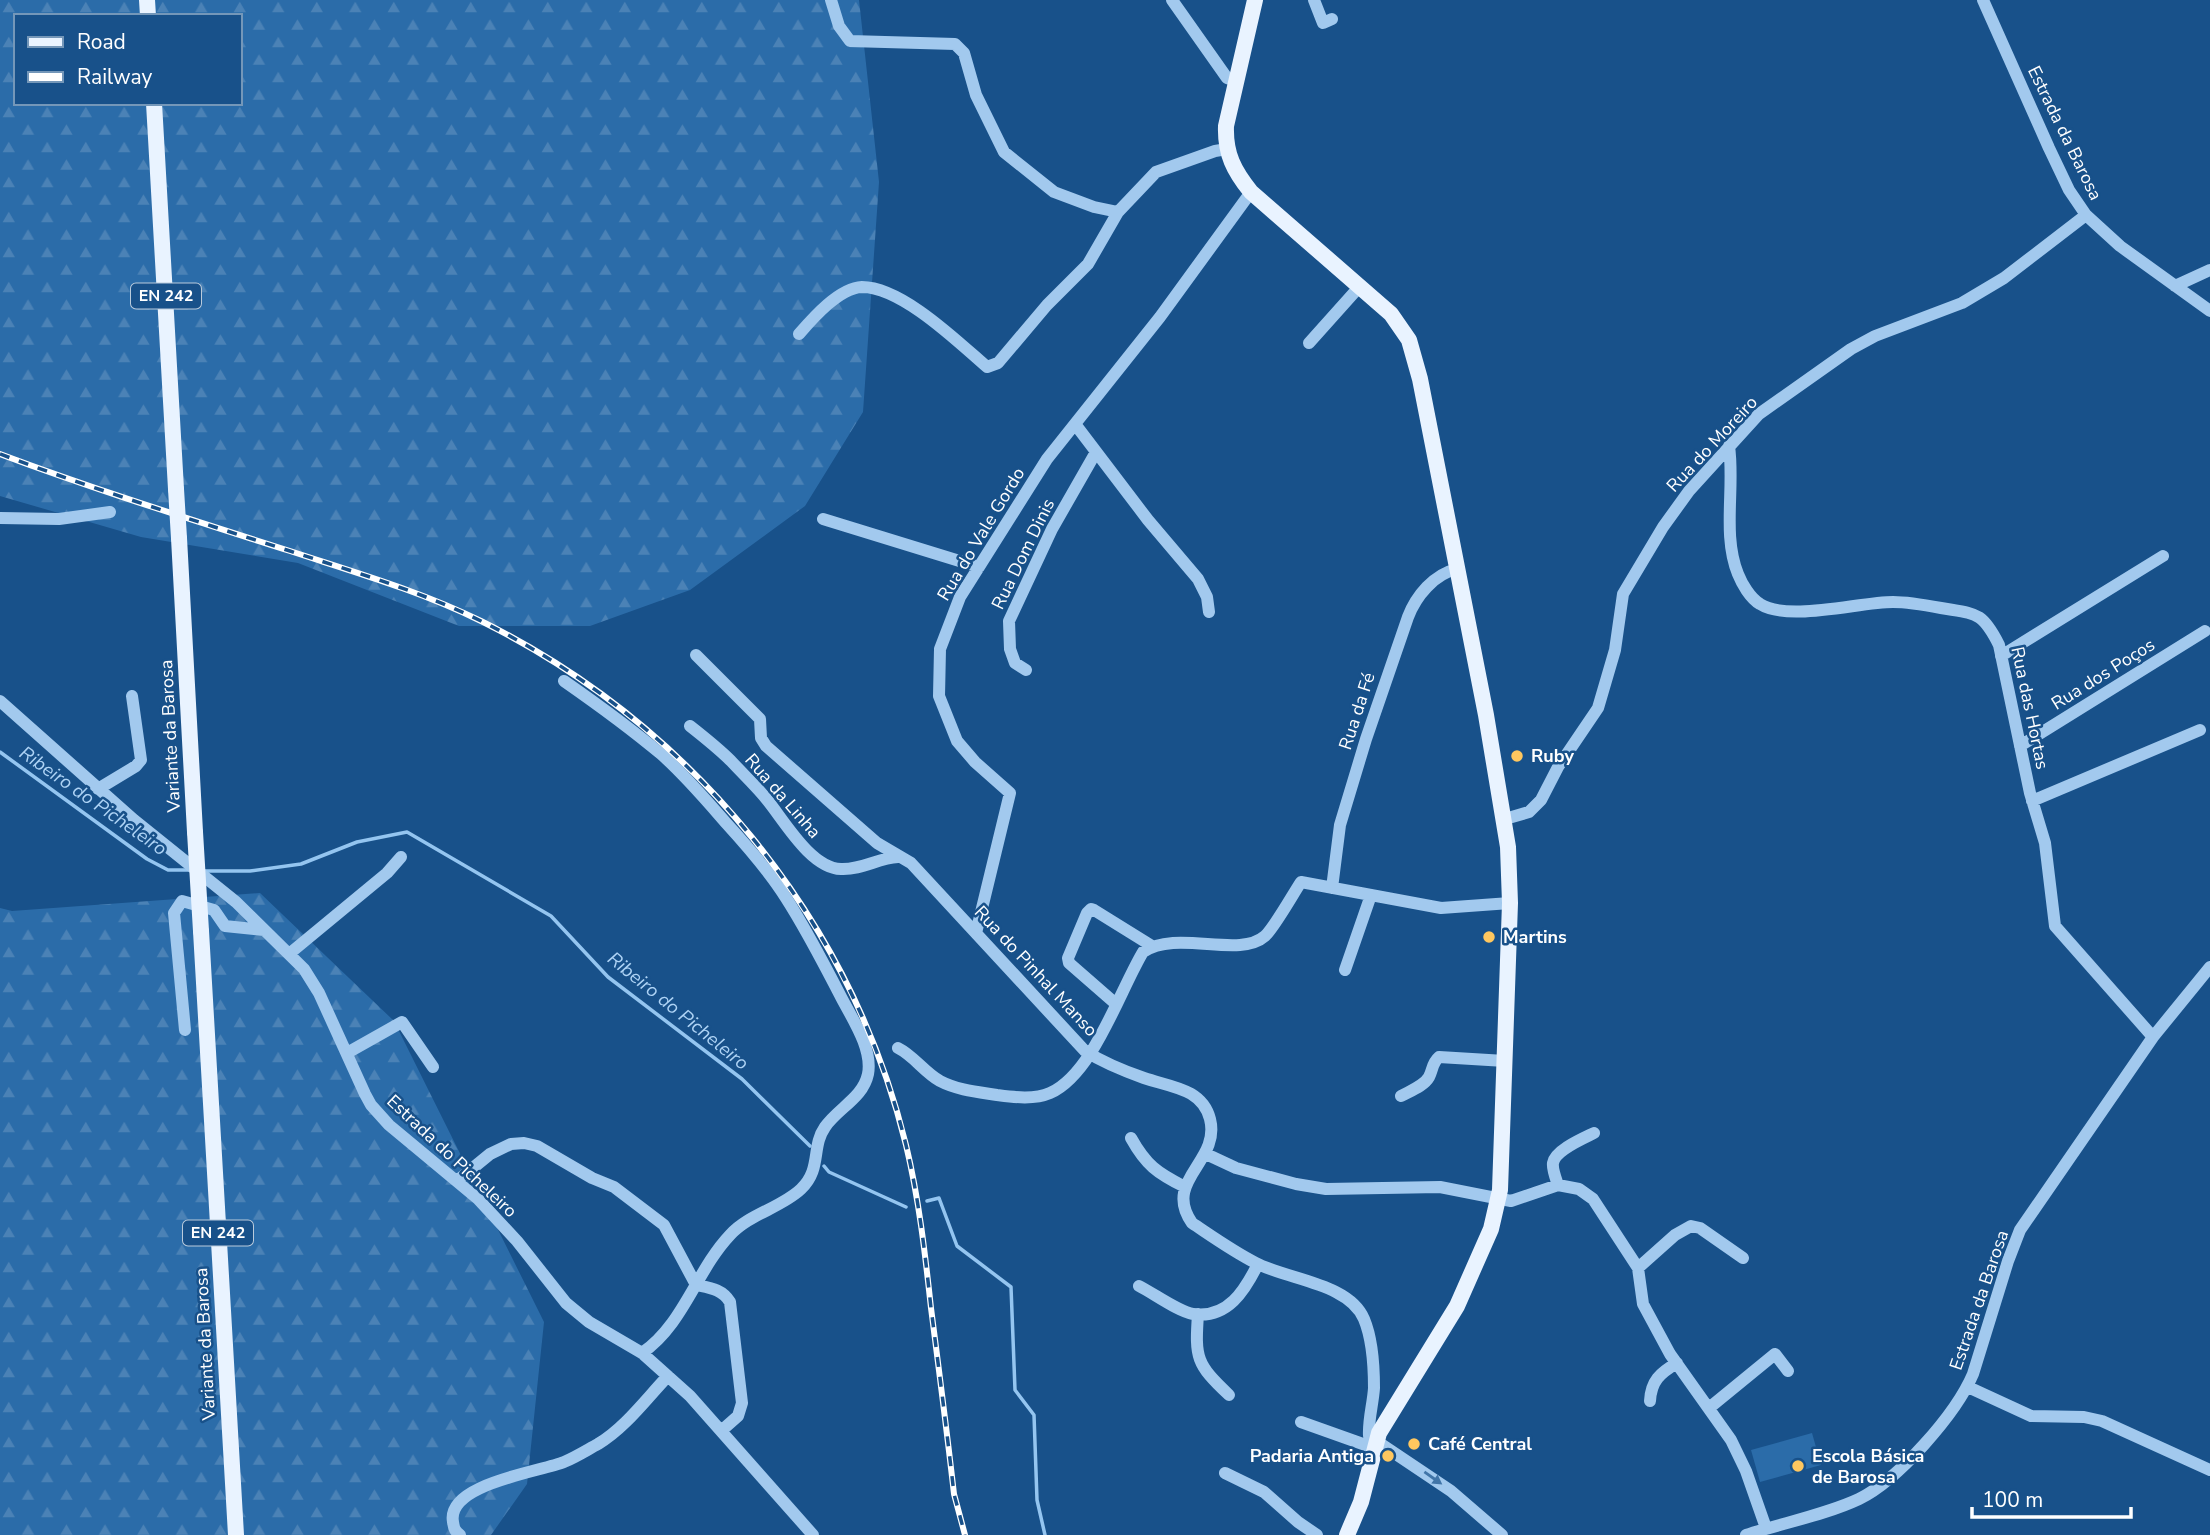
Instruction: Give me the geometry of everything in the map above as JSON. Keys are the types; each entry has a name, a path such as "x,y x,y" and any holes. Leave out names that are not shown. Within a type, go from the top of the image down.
{"main road":[{"path":"1255,0 1226,125 1227,149 1233,169 1251,192 1360,286 1406,333 1413,351 1505,819 1510,903 1499,1199 1491,1229 1457,1306 1388,1416 1375,1445 1362,1502 1347,1535"},
{"name":"Variante da Barosa","path":"154,105 236,1535"}],"street":[{"path":"831,0 839,26 850,41 955,44 964,53 976,95 1004,152 1054,192 1118,212"},
{"path":"1172,0 1227,78 1236,81"},
{"path":"1314,0 1323,23 1332,19"},
{"name":"Estrada da Barosa","path":"1983,0 2054,159 2069,190 2086,215 2120,246 2210,311"},
{"path":"799,334 830,301 861,287 891,295 929,317 987,367 998,363 1047,305 1088,264 1118,212 1156,172 1214,151 1227,149"},
{"name":"Rua do Vale Gordo","path":"976,933 1010,793 975,762 957,741 939,696 940,649 960,597 1047,459 1160,317 1251,192"},
{"name":"Rua do Moreiro","path":"1505,819 1529,811 1541,800 1558,767 1598,708 1615,650 1623,594 1669,518 1689,491 1759,414 1851,349 1962,303 2004,278 2086,215"},
{"path":"2175,286 2210,270"},
{"path":"1309,343 1360,286"},
{"path":"1075,424 1148,520 1198,579 1207,597 1209,612"},
{"name":"Rua das Hortas","path":"1729,446 1733,470 1730,505 1732,551 1738,574 1751,596 1760,604 1771,609 1787,610 1817,610 1892,602 1918,604 1976,614 1988,624 1999,645 2032,801 2045,843 2055,926 2153,1037"},
{"name":"Rua Dom Dinis","path":"1026,670 1015,663 1010,649 1009,621 1052,529 1096,452"},
{"path":"0,518 60,519 110,512"},
{"path":"822,519 979,567"},
{"path":"2001,656 2163,556"},
{"name":"Rua da Fé","path":"1332,888 1340,825 1366,739 1414,600 1439,576 1457,569"},
{"name":"Rua dos Poços","path":"2020,746 2205,631"},
{"name":"Rua do Pinhal Manso","path":"696,655 760,719 761,738 766,746 853,824 898,857 911,863 1091,1054 1105,1063 1176,1087 1199,1099 1210,1121 1206,1154 1185,1186"},
{"path":"564,681 662,755 709,803 762,864 810,937 859,1034 869,1061 865,1083 825,1127 811,1177 799,1191 733,1231 718,1247 671,1325 656,1344 642,1353"},
{"path":"98,789 136,766 141,760 132,696"},
{"name":"Estrada do Picheleiro","path":"0,701 134,820 236,902 304,969 319,993 371,1105 389,1125 478,1199 517,1241 566,1303 589,1322 642,1353 690,1396 813,1535"},
{"name":"Rua da Linha","path":"690,726 729,759 810,853 824,865 839,869 863,867 898,857"},
{"path":"2032,801 2200,730"},
{"path":"289,954 387,873 401,857"},
{"path":"898,1048 911,1055 937,1079 950,1085 975,1092 1018,1097 1049,1094 1060,1087 1091,1054 1143,952 1152,946 1177,942 1246,945 1265,937 1301,882 1441,908 1510,903"},
{"path":"1345,970 1371,895"},
{"path":"185,1030 174,913 182,901 214,910 225,926 264,930"},
{"path":"1116,1004 1069,963 1068,958 1087,913 1091,909 1094,910 1152,946"},
{"name":"Estrada da Barosa","path":"1746,1535 1858,1499 1881,1484 1917,1451 1968,1387 2020,1230 2153,1037 2210,967"},
{"path":"346,1053 402,1021 433,1067"},
{"path":"1401,1096 1424,1083 1439,1057 1505,1061"},
{"path":"1558,1185 1553,1164 1556,1157 1573,1143 1594,1133"},
{"path":"1131,1138 1142,1158 1152,1168 1185,1186 1183,1205 1192,1223 1258,1265 1331,1290 1345,1296 1356,1306 1368,1331 1374,1386 1369,1436 1375,1445"},
{"path":"457,1181 490,1154 512,1144 524,1143 537,1146 592,1178 614,1187 664,1225 696,1284 716,1289 730,1301 742,1403 738,1416 721,1431"},
{"path":"1206,1154 1236,1168 1326,1189 1440,1187 1511,1200 1558,1185 1579,1189 1593,1199 1638,1268 1643,1304 1677,1363 1731,1440 1746,1471 1766,1528"},
{"path":"1638,1268 1675,1235 1691,1226 1700,1228 1743,1258"},
{"path":"1139,1286 1191,1314 1198,1314 1220,1310 1239,1297 1258,1265"},
{"path":"1198,1314 1197,1356 1212,1380 1229,1395"},
{"path":"1709,1408 1775,1354 1788,1371"},
{"path":"1650,1401 1653,1382 1677,1363"},
{"path":"459,1535 454,1530 452,1515 463,1498 492,1483 564,1462 597,1444 610,1436 668,1376"},
{"path":"1968,1387 2031,1416 2084,1417 2102,1421 2210,1470"},
{"path":"1301,1422 1375,1445 1451,1491 1502,1535"},
{"path":"1225,1473 1264,1492 1317,1535"}],"green space":[{"path":"0,0 859,0 879,182 863,412 805,506 690,590 590,626 459,626 298,563 141,537 0,496"},
{"path":"260,893 394,1021 544,1322 527,1484 491,1535 0,1535 0,908 12,911"},
{"path":"1812,1433 1821,1465 1760,1482 1751,1450"}],"waterway":[{"name":"Ribeiro do Picheleiro","path":"0,752 147,859 168,870 190,870"},
{"name":"Ribeiro do Picheleiro","path":"204,871 250,871 301,864 357,842 407,832 551,916 608,977 742,1079 810,1146"},
{"path":"824,1166 829,1172 906,1207"},
{"name":"Ribeiro do Picheleiro","path":"927,1201 939,1198 957,1246 1011,1287 1015,1390 1034,1415 1037,1500 1045,1535"}],"railway":[{"path":"0,454 387,583 481,621 557,664 628,715 693,772 751,836 802,906 846,982 880,1061 906,1145 921,1226 954,1494 965,1535"}],"place":[{"name":"Ruby","path":"1517,756"},
{"name":"Martins","path":"1489,937"},
{"name":"Café Central","path":"1414,1444"},
{"name":"Padaria Antiga","path":"1388,1456"},
{"name":"Escola Básica de Barosa","path":"1798,1466"}]}
